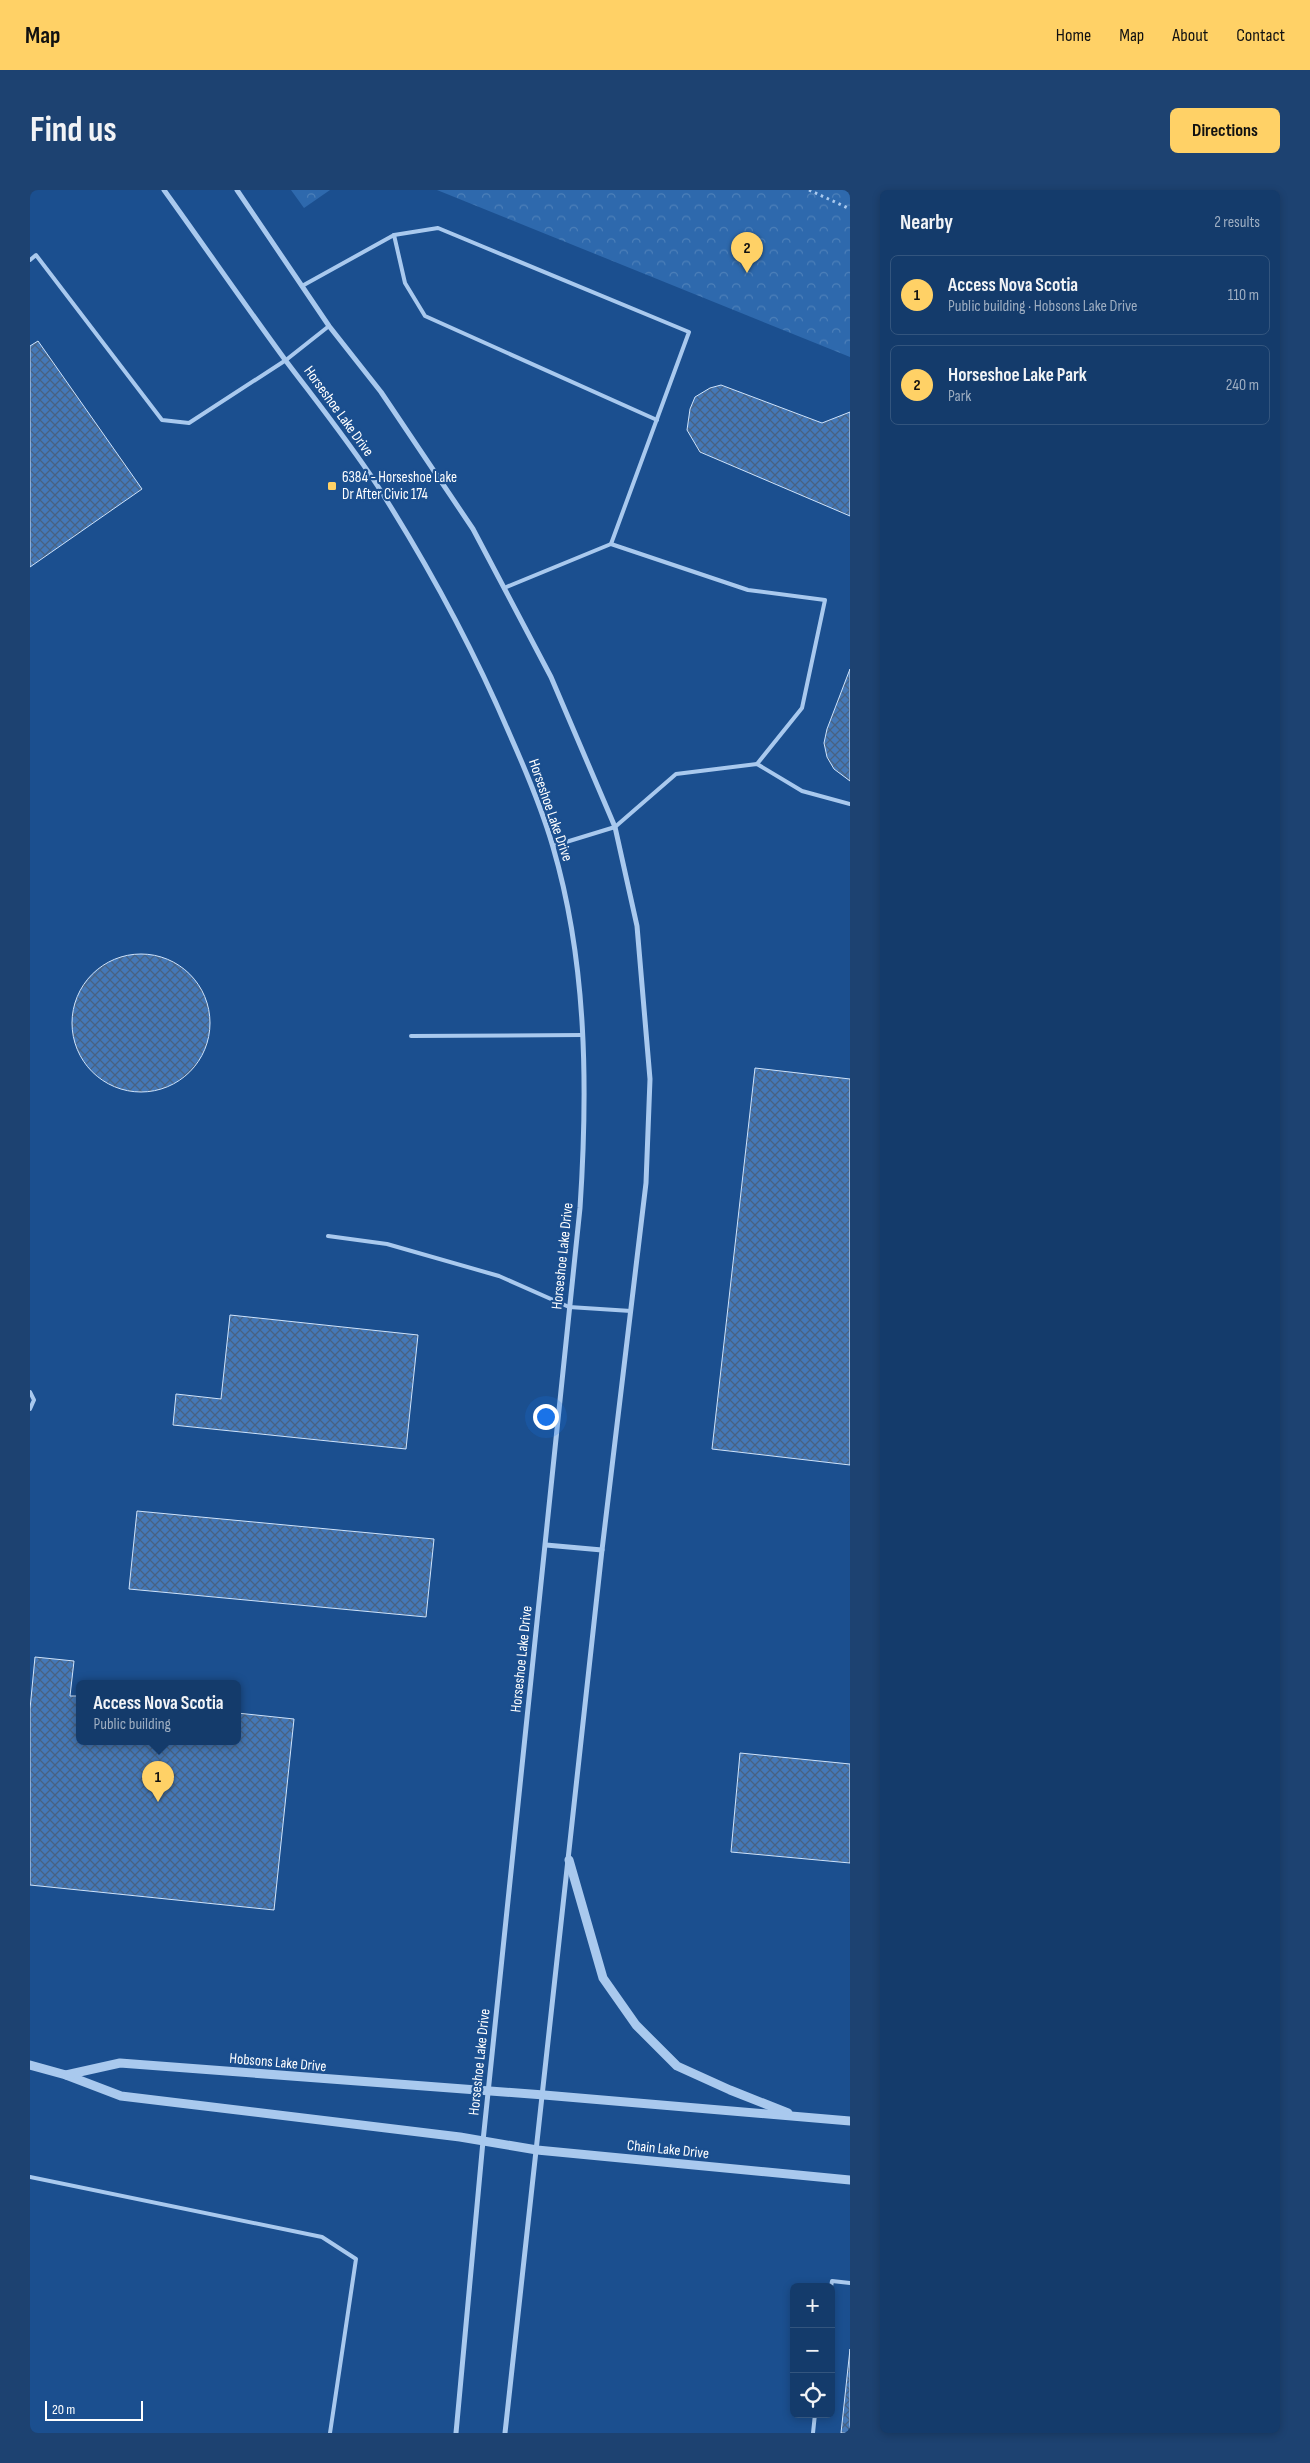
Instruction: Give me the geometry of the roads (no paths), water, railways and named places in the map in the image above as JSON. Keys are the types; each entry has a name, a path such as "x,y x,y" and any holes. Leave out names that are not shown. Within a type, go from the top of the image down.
{"street":[{"name":"Horseshoe Lake Drive","path":"164,190 375,483 418,551 457,621 506,726 553,846 570,920 583,1035 584,1150 546,1545 490,2092 483,2141 456,2433"},
{"path":"237,190 329,326 381,392 473,530 550,677 615,827 637,926 650,1079 646,1183 602,1550 544,2095 505,2433"},
{"path":"546,1545 602,1550"},
{"path":"569,1860 603,1978 636,2025 677,2066 730,2090 797,2116"},
{"name":"Hobsons Lake Drive","path":"66,2075 120,2063 490,2092"},
{"name":"Hobsons Lake Drive","path":"30,2065 66,2075 120,2096 483,2141"},
{"path":"490,2092 850,2121"},
{"name":"Chain Lake Drive","path":"483,2141 537,2150 850,2180"}],"lane":[{"path":"302,286 394,235 438,228 689,332 611,544"},
{"path":"394,235 405,283 425,316 656,420"},
{"path":"30,260 36,255 162,420 189,423 286,360 329,326"},
{"path":"504,588 611,544 748,590 826,600 802,708 757,764"},
{"path":"553,846 615,827 676,774 757,764 802,791 850,804"},
{"path":"411,1036 583,1035"},
{"path":"328,1236 387,1244 490,1274 570,1307 631,1311"},
{"path":"30,1392 34,1400 30,1409"},
{"path":"30,2177 322,2237 356,2259 330,2433"},
{"path":"832,2283 832,2281 850,2283"},
{"path":"813,2433 815,2418"}],"place":[{"name":"Horseshoe Lake Park","path":"747,273"},
{"name":"6384 - Horseshoe Lake Dr After Civic 174","path":"332,486"},
{"name":"Access Nova Scotia","path":"158,1802"}]}
